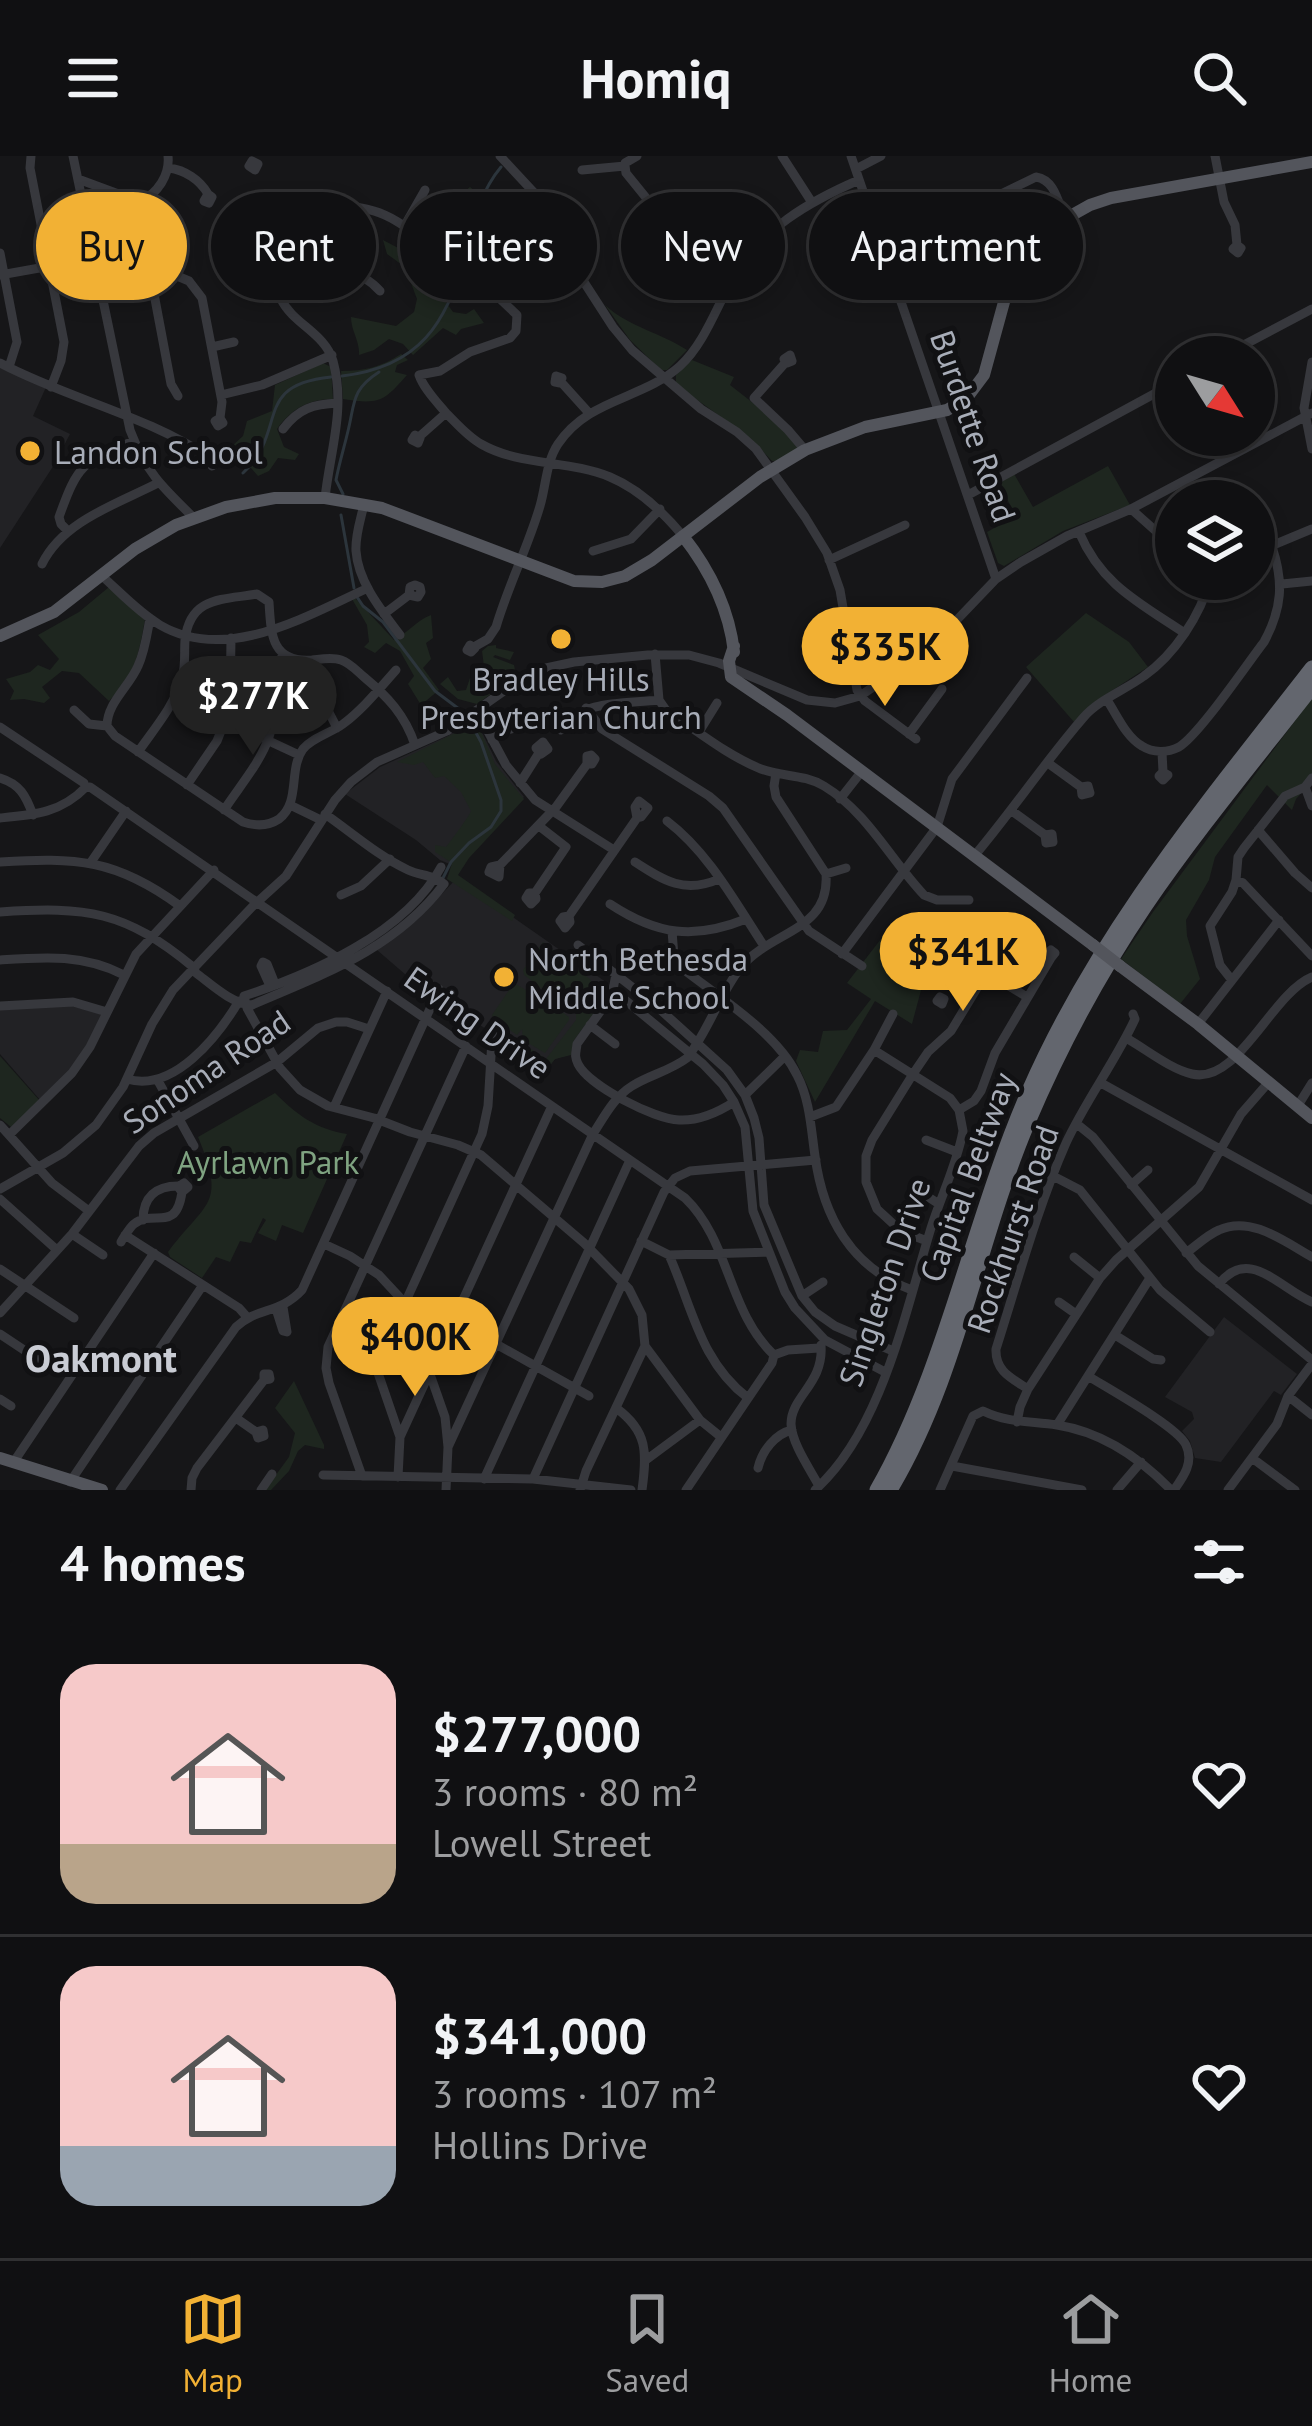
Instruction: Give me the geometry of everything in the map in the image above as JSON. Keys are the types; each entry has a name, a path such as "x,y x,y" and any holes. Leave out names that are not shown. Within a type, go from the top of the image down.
{"highway":[{"name":"Capital Beltway","path":"877,1490 916,1412 1002,1155 1064,1018 1149,880 1312,668"},
{"name":"Capital Beltway","path":"890,1490 945,1369 1013,1160 1074,1024 1149,901 1312,687"},
{"path":"903,1490 945,1369"},
{"path":"865,1490 916,1412"}],"main road":[{"path":"1083,209 1113,198 1312,165"},
{"path":"0,636 54,612 135,549 193,517 260,500 325,498 364,504 410,517 568,579 608,581 635,571 805,450 858,429 940,412 963,402 987,367 1006,300"},
{"path":"682,536 704,566 730,624 735,676 1198,1024 1312,1118"},
{"path":"4,1462 68,1487 102,1490"}],"street":[{"path":"31,156 36,197"},
{"path":"74,156 81,192"},
{"path":"582,170 625,166 637,156"},
{"path":"782,156 809,198"},
{"name":"Burdette Road","path":"851,156 996,579"},
{"path":"827,192 881,156"},
{"path":"1215,156 1237,245"},
{"path":"507,163 523,160"},
{"path":"78,178 140,202 164,179 169,162 208,194"},
{"path":"507,163 540,199 576,268 632,350 700,409 744,437 805,517 830,560 860,696 912,736 942,689"},
{"path":"625,166 642,192"},
{"path":"1005,192 1036,177 1052,185 1055,192"},
{"path":"0,253 17,341 4,365 177,438 210,458"},
{"path":"2,275 36,269"},
{"path":"187,280 202,298 221,395 220,418"},
{"path":"376,287 380,291"},
{"path":"51,387 64,342 56,300"},
{"path":"103,300 134,441 158,483 193,517"},
{"path":"155,300 171,384 178,396"},
{"path":"282,300 332,356 338,425 325,498"},
{"path":"501,300 517,315 516,331 510,338 470,352 440,371 418,375 423,385 472,438 490,449 607,475 659,509 682,536"},
{"path":"474,647 492,635 559,442 589,413 663,379 691,354 721,300"},
{"path":"1263,336 1311,311"},
{"path":"212,346 234,342"},
{"path":"221,395 262,385 332,356"},
{"path":"785,362 754,398 805,450"},
{"path":"1312,362 1304,400 1312,449"},
{"path":"561,382 589,413"},
{"path":"968,495 1155,393"},
{"path":"283,429 304,409 338,403"},
{"path":"420,436 446,412"},
{"path":"0,1189 70,1148 111,1106 158,1013 193,967 296,864 342,791 365,770 441,734 510,685 547,668 581,661 683,655 711,660 807,700 842,702 860,696 930,648 996,579 1054,542 1132,509 1309,415"},
{"path":"68,531 59,517 76,474 91,459 134,441"},
{"path":"42,564 68,531 158,483"},
{"path":"364,504 356,548 360,592 400,635"},
{"path":"593,551 631,539 659,509"},
{"path":"1132,509 1155,530"},
{"path":"830,560 905,525"},
{"path":"1275,546 1312,529"},
{"path":"1079,532 1107,580 1183,632"},
{"path":"1107,700 1145,748 1162,752 1190,738 1264,641 1277,614 1282,584 1275,558"},
{"path":"102,576 150,619 185,636 231,638 272,631 360,592"},
{"path":"1282,584 1312,581"},
{"path":"138,752 179,688 185,636 194,614 204,604 257,594 268,602 276,646 283,655 295,660 345,662 401,713 416,745"},
{"path":"384,614 410,595"},
{"path":"975,855 1084,716 1156,667 1203,600"},
{"path":"107,726 109,710 140,663 150,619"},
{"path":"187,785 226,721 232,692 231,638"},
{"path":"224,810 268,741 275,712 274,672 283,655"},
{"path":"656,655 659,700 666,710 752,765 812,780 840,799 932,899 969,900"},
{"path":"314,660 320,695 337,728"},
{"path":"74,710 88,724 107,726 116,737 243,822 260,826 278,820 290,805 299,755 308,744 356,714 396,670"},
{"path":"842,953 937,827 952,779 1027,678"},
{"path":"762,698 764,688 772,686"},
{"path":"561,730 586,708 659,700"},
{"path":"699,732 717,703"},
{"path":"586,708 602,729 723,808 803,923 862,966"},
{"path":"470,715 535,800 614,850"},
{"path":"226,721 299,755"},
{"name":"Ewing Drive","path":"0,727 214,870 697,1209 749,1323 774,1355"},
{"path":"492,740 503,730"},
{"path":"1162,752 1163,772"},
{"path":"520,783 539,753"},
{"path":"1048,763 1081,787"},
{"path":"500,865 539,826 587,764"},
{"path":"840,799 862,771"},
{"path":"448,1447 593,1134 619,1096 673,1068 694,1049 741,968 764,946 816,914 824,903 826,874 776,797 776,773"},
{"path":"0,778 25,794 33,815"},
{"path":"1231,979 1220,964 1210,926 1232,892 1238,857 1285,796 1308,783 1312,806"},
{"path":"0,818 63,807 87,786"},
{"path":"290,805 323,817 410,871 440,876"},
{"path":"91,862 126,811"},
{"path":"1012,811 1045,836"},
{"path":"569,916 637,818"},
{"path":"667,821 692,842 764,946"},
{"path":"535,892 566,848 539,826"},
{"path":"1258,830 1312,887"},
{"path":"0,862 53,858 91,862 135,877 180,906"},
{"path":"341,895 361,886 390,859"},
{"path":"635,862 679,886 719,879"},
{"path":"826,874 846,868"},
{"path":"9,1135 72,1073 91,1047 124,975 152,935 214,870"},
{"path":"127,1078 139,1082 172,1071 204,1047 242,1000 343,961 401,916 440,876"},
{"path":"242,1000 395,935 427,906 440,876"},
{"path":"1236,880 1312,956"},
{"path":"610,904 642,923 672,932 710,931 746,919"},
{"path":"0,912 82,910 152,935 196,973 242,1000 277,1062 300,1090 334,1107 474,1151 623,1282 639,1306 645,1346 700,1420 722,1437"},
{"path":"1198,1024 1279,920"},
{"path":"927,1241 901,1231 870,1197 865,1171 872,1140 928,1052 963,1014 1013,929"},
{"path":"380,932 395,935"},
{"path":"672,932 678,963 785,1056 802,1087 826,1206 847,1244 874,1270 912,1289"},
{"path":"578,945 654,1004 734,1102 745,1127 753,1211 785,1292 812,1326 818,1345 821,1366 794,1409 792,1430 817,1488"},
{"path":"952,946 1027,998"},
{"path":"0,960 72,957 124,975"},
{"path":"874,1050 950,1098 959,1110 981,1091 995,1053 1051,958"},
{"path":"616,974 613,990 577,1044 577,1060 585,1073 646,1114 683,1121 716,1113 734,1102"},
{"path":"1126,1038 1193,1074 1217,1072 1289,991 1312,977"},
{"path":"120,1490 236,1327 248,1317 280,1308 302,1290 439,989"},
{"path":"613,990 727,1070 745,1095 759,1138 764,1205 802,1296 836,1326 893,1351"},
{"path":"334,1107 387,992"},
{"path":"0,1006 73,1002 107,1012"},
{"path":"944,1002 963,1014"},
{"path":"810,1117 836,1107 892,1013"},
{"name":"Rockhurst Road","path":"1028,1389 1002,1372 996,1349 1054,1175 1126,1038 1133,1014"},
{"name":"Sonoma Road","path":"0,1312 154,1133 277,1062 328,1023 347,1022 369,1029"},
{"path":"405,1303 486,1118 493,1023"},
{"path":"590,1025 615,1044"},
{"path":"362,1476 326,1368 328,1347 466,1046"},
{"path":"745,1095 785,1056"},
{"path":"157,1079 194,1146"},
{"path":"1101,1083 1312,1200"},
{"path":"1017,1422 1028,1389 1100,1278 1198,1187 1241,1114 1268,1083"},
{"path":"1297,1106 1312,1083"},
{"path":"400,1437 552,1106"},
{"name":"Singleton Drive","path":"817,1488 855,1441 893,1351 963,1131 959,1110"},
{"path":"1077,1124 1093,1137 1186,1253 1312,1362 1288,1396 1277,1424 1228,1490"},
{"path":"0,1125 61,1191 88,1210"},
{"path":"926,1140 957,1152"},
{"path":"484,1479 631,1160"},
{"path":"533,1479 641,1240 675,1178 690,1171 815,1160"},
{"path":"1130,1185 1148,1170"},
{"path":"1054,1175 1080,1190 1150,1279 1210,1332"},
{"path":"916,1180 922,1193 939,1204"},
{"path":"143,1220 147,1198 167,1186 180,1189 181,1204 171,1216 134,1224 123,1238 154,1253 248,1317"},
{"path":"0,1199 57,1250"},
{"path":"1186,1253 1220,1229 1243,1225 1267,1232 1312,1257"},
{"path":"71,1234 103,1255"},
{"path":"641,1240 669,1255 769,1252"},
{"path":"324,1244 365,1265 405,1303 445,1420 446,1484"},
{"path":"4,1462 154,1253"},
{"path":"669,1255 707,1352 748,1398"},
{"path":"1074,1257 1100,1278"},
{"path":"1219,1284 1232,1270 1250,1267 1312,1302"},
{"path":"0,1269 74,1318"},
{"path":"1057,1425 1150,1279"},
{"path":"802,1296 824,1282"},
{"path":"68,1487 203,1285"},
{"path":"1059,1302 1076,1314"},
{"path":"345,1310 366,1338 400,1437 398,1477"},
{"path":"0,1334 42,1362"},
{"path":"1114,1335 1161,1360"},
{"path":"496,1344 590,1396"},
{"path":"686,1490 774,1355 818,1345 885,1372"},
{"path":"581,1488 645,1346"},
{"path":"940,1490 973,1416 983,1411 1101,1439 1141,1462 1172,1490 1188,1468 1184,1441 1088,1376"},
{"path":"191,1490 194,1473 264,1380"},
{"path":"807,1390 821,1400"},
{"path":"1288,1396 1312,1414"},
{"path":"0,1399 11,1406"},
{"path":"616,1408 637,1427 643,1440 642,1490"},
{"path":"236,1418 256,1432"},
{"path":"445,1420 461,1420"},
{"path":"646,1460 700,1420"},
{"path":"758,1468 774,1440 792,1430"},
{"path":"1252,1458 1295,1490"},
{"path":"1117,1490 1141,1462"},
{"path":"952,1466 1031,1486 1082,1490"},
{"path":"261,1490 272,1474"},
{"path":"323,1475 446,1484 533,1479 631,1490"},
{"path":"988,1490 991,1475"}],"shaded area":[{"name":"Landon School","path":"0,363 47,385 33,416 70,434 0,548"},
{"path":"475,718 496,761 524,797 457,867 345,794 380,767 448,736"},
{"name":"North Bethesda Middle School","path":"457,878 613,987 576,1053 555,1059 547,1069 413,981 377,950 418,919"},
{"path":"66,1005 102,1017 75,1066 41,1101 0,1054 0,1009"},
{"path":"1224,1317 1297,1374 1281,1395 1274,1391 1221,1462 1195,1458 1182,1431 1194,1419 1192,1412 1165,1397"}],"green space":[{"path":"383,240 400,249 400,263 387,254"},
{"path":"417,300 445,300 453,312 466,314 474,309 484,323 456,335 443,328 413,355 403,344 389,339 359,355 351,317 396,326 414,312"},
{"path":"605,305 687,350 667,370 661,370 630,340"},
{"path":"401,354 408,360 397,365 395,372 407,375 386,396 373,401 343,399 341,371 372,367"},
{"path":"692,360 734,377 730,385 776,421 800,450 772,461 676,384 676,375"},
{"path":"323,363 331,367 333,399 308,403 288,416 277,429 284,447 299,454 295,460 278,458 269,471 258,476 232,446 243,436 247,421 272,411 275,385"},
{"path":"1108,466 1130,505 1063,531 1004,566 998,563 987,532 1016,516 997,480 1013,472 1033,507"},
{"path":"109,587 145,619 134,664 118,692 109,701 79,673 62,671 42,687 50,698 44,703 10,700 14,691 6,679 38,665 50,670 59,659 38,635 79,612"},
{"path":"355,598 394,640 431,615 433,638 426,643 431,659 423,668 439,690 421,705 408,684 414,676 400,651 386,643 375,653 364,647 369,642 367,625"},
{"path":"1086,613 1129,642 1148,667 1096,701 1074,722 1026,667"},
{"path":"496,645 514,652 510,660 493,657 514,665 516,676 477,704 458,699 440,684 448,677 457,691 466,690 470,678 485,674 482,651"},
{"path":"1312,698 1312,781 1292,810 1267,785 1215,857 1209,880 1186,920 1200,979 1180,1004 1121,959"},
{"path":"477,722 495,764 524,799 458,875 515,915 512,921 447,879 452,863 435,852 435,845 446,847 471,811 461,792 444,776 435,778 423,762 397,762"},
{"path":"894,922 928,964 912,1024 875,1001 815,1102 796,1061 800,1050 818,1052 823,1031 847,1030 871,999 847,983"},
{"path":"543,942 559,954 561,962 564,959 591,980 572,1011 524,975"},
{"path":"514,983 529,992 530,1000 537,993 569,1017 545,1053 523,1040 522,1029 517,1035 493,1018"},
{"path":"595,987 606,987 608,994 574,1040 571,1055 555,1059 547,1069 497,1037 511,1036 546,1059"},
{"path":"0,1056 40,1101 11,1127 0,1118"},
{"name":"Ayrlawn Park","path":"275,1093 308,1120 347,1134 303,1233 282,1225 276,1241 258,1233 263,1218 251,1243 240,1241 230,1262 216,1257 202,1278 168,1252 202,1211 211,1190 198,1137"},
{"path":"294,1381 324,1449 305,1445 289,1471 271,1490 265,1490 289,1457 295,1433 275,1408"}],"waterway":[{"path":"342,376 391,363 410,352 439,321 483,197 501,167"},
{"path":"343,494 336,480 354,405 363,385 379,372"},
{"path":"243,473 257,457 274,412 290,389 331,377"},
{"path":"341,515 354,588"},
{"path":"357,597 383,622 435,691 463,712"},
{"path":"443,878 451,862 491,827 501,811 481,742 469,720"}],"place":[{"name":"Landon School","path":"30,451"},
{"name":"Bradley Hills Presbyterian Church","path":"561,639"},
{"name":"North Bethesda Middle School","path":"504,977"}],"district":[{"name":"Oakmont","path":"101,1357"}]}
